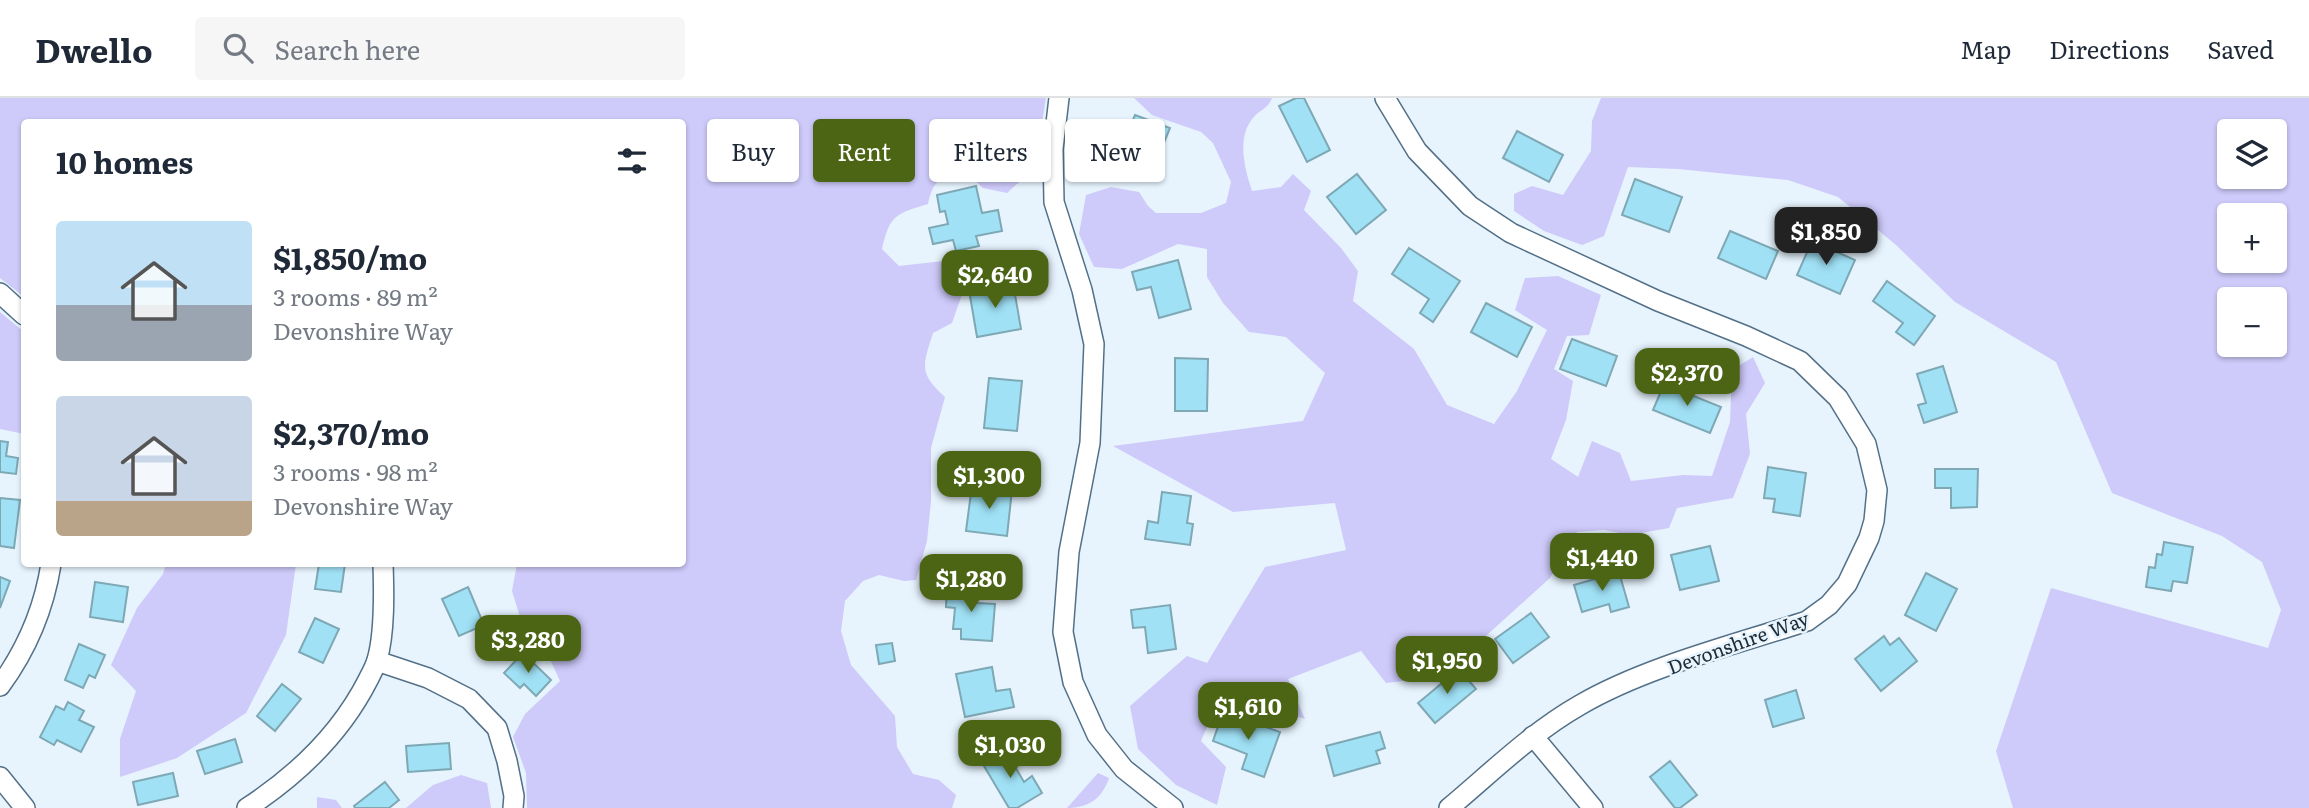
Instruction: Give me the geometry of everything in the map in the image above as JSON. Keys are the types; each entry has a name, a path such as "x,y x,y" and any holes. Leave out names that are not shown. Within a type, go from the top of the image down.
{"street":[{"path":"1059,98 1053,149 1055,202 1082,290 1094,344 1090,443 1069,552 1063,632 1073,682 1097,735 1125,769 1173,808"},
{"name":"Devonshire Way","path":"1385,98 1417,151 1470,206 1511,233 1658,301 1746,335 1800,361 1838,398 1866,444 1877,490 1874,521 1869,538 1847,584 1829,605 1807,621 1643,675 1582,704 1533,736 1449,808"},
{"path":"0,293 21,312"},
{"path":"0,686 18,662 33,629 48,585 51,567"},
{"path":"247,808 270,793 322,746 356,704 377,661 384,594 383,567"},
{"path":"377,661 428,678 469,699 497,728 507,761 514,796 513,808"},
{"path":"1533,736 1593,808"},
{"path":"0,777 25,808"}],"shaded area":[{"path":"0,98 1046,98 1043,119 929,119 929,182 937,182 928,204 896,217 888,229 882,249 899,266 952,260 972,266 952,323 933,333 925,361 930,381 945,397 931,448 931,501 927,541 916,580 904,581 879,575 863,581 845,601 841,631 851,665 895,716 897,747 913,774 939,780 956,795 952,808 527,808 526,773 513,737 525,714 560,681 548,655 533,634 488,647 490,635 520,617 512,591 516,567 686,567 686,119 21,119 21,294 0,278"},
{"path":"1134,98 1272,98 1253,118 1243,144 1252,191 1281,187 1293,174 1311,191 1304,210 1341,248 1358,271 1353,301 1414,349 1447,405 1494,424 1517,391 1547,330 1515,310 1525,278 1558,276 1601,295 1589,335 1567,336 1554,369 1573,381 1566,420 1551,459 1578,477 1592,441 1620,453 1631,481 1683,475 1712,476 1730,422 1732,370 1753,357 1765,383 1746,414 1750,454 1733,498 1677,508 1669,528 1630,535 1604,530 1577,532 1550,578 1478,643 1430,678 1386,683 1361,651 1288,679 1305,719 1221,695 1201,741 1226,767 1217,805 1176,785 1138,749 1130,706 1187,656 1207,663 1265,567 1346,550 1335,503 1233,512 1113,446 1303,421 1325,373 1286,337 1249,332 1223,303 1207,277 1207,249 1178,244 1122,269 1094,267 1079,234 1086,195 1111,187 1139,192 1156,213 1201,213 1226,203 1231,182 1213,143 1201,132 1152,115"},
{"path":"1601,98 2309,98 2309,808 2013,808 1996,751 2051,588 2268,648 2281,610 2262,562 2222,536 2112,493 2056,362 1955,302 1896,245 1838,197 1788,180 1628,167 1604,236 1582,245 1544,231 1514,211 1514,194 1532,186 1563,195 1591,151 1592,121"},
{"path":"977,182 1019,182 1007,193 983,188"},
{"path":"0,312 21,330 21,433 0,429"},
{"path":"165,567 296,567 286,635 246,713 177,758 120,777 120,739 136,691 111,665 137,608 163,574"},
{"path":"1098,773 1109,778 1098,797 1088,804 1067,808"},
{"path":"461,775 487,783 491,808 406,808 433,785"},
{"path":"317,797 336,800 342,808 317,808"}],"building":[{"path":"1296,98 1304,98 1330,150 1307,162 1279,106"},
{"path":"1165,126 1170,128 1165,140"},
{"path":"1517,131 1563,155 1549,182 1503,158"},
{"path":"1357,174 1386,210 1356,234 1327,197"},
{"path":"1635,179 1682,197 1669,232 1622,215"},
{"path":"976,186 982,213 998,210 1002,231 976,236 979,246 956,251 953,240 933,244 929,228 948,224 945,211 940,212 937,195"},
{"path":"1730,231 1778,251 1766,279 1718,258"},
{"path":"1812,241 1855,260 1840,294 1797,275"},
{"path":"1409,248 1460,281 1433,322 1420,313 1429,299 1392,274"},
{"path":"1178,260 1191,309 1159,318 1151,287 1137,290 1132,272"},
{"path":"1887,281 1935,316 1914,345 1896,332 1903,323 1873,301"},
{"path":"1013,283 1021,329 977,337 969,290"},
{"path":"1486,303 1532,327 1517,357 1471,332"},
{"path":"1572,339 1617,356 1606,386 1560,369"},
{"path":"1175,358 1208,359 1207,411 1175,411"},
{"path":"1943,366 1957,412 1924,423 1918,405 1926,403 1917,374"},
{"path":"989,378 1022,381 1017,431 984,428"},
{"path":"1664,384 1721,407 1710,433 1653,410"},
{"path":"0,441 8,442 6,456 18,458 16,474 0,472"},
{"path":"1768,467 1806,473 1800,516 1773,512 1775,499 1764,498"},
{"path":"1935,469 1978,469 1977,507 1951,508 1951,488 1935,488"},
{"path":"972,485 1012,490 1007,536 966,531"},
{"path":"1162,492 1191,496 1187,523 1193,524 1190,545 1145,539 1148,521 1158,523"},
{"path":"0,498 20,500 14,548 0,546"},
{"path":"2164,542 2193,547 2187,583 2173,581 2171,591 2146,587 2149,567 2155,568 2157,554 2162,555"},
{"path":"1710,546 1719,581 1680,590 1671,555"},
{"path":"319,567 345,567 341,592 315,589"},
{"path":"1619,572 1629,607 1611,612 1609,604 1582,612 1574,585"},
{"path":"1926,573 1957,589 1936,631 1905,615"},
{"path":"0,577 10,581 0,608"},
{"path":"95,582 128,587 123,622 90,617"},
{"path":"468,587 484,625 459,636 442,599"},
{"path":"947,587 978,589 977,603 995,604 992,641 961,639 961,629 953,629 955,608 946,607"},
{"path":"1170,605 1176,649 1148,653 1145,627 1133,628 1131,610"},
{"path":"1531,613 1549,637 1513,663 1495,639"},
{"path":"315,618 339,629 323,663 299,652"},
{"path":"1884,636 1890,645 1899,638 1917,661 1881,691 1855,659"},
{"path":"892,643 895,661 879,664 876,645"},
{"path":"79,644 105,655 95,678 89,675 83,688 65,680"},
{"path":"523,653 551,680 536,696 524,684 520,688 504,673"},
{"path":"992,667 996,691 1010,689 1014,707 965,717 956,674"},
{"path":"1459,669 1476,689 1435,723 1418,703"},
{"path":"282,684 301,699 275,731 257,716"},
{"path":"1796,690 1804,718 1773,727 1765,700"},
{"path":"68,702 84,711 79,720 94,727 81,752 57,740 54,745 40,737 56,706 64,710"},
{"path":"1223,712 1280,732 1264,777 1242,769 1247,754 1213,741"},
{"path":"1380,732 1385,748 1376,751 1380,763 1334,776 1326,746"},
{"path":"235,739 242,762 205,774 197,751"},
{"path":"449,743 451,769 408,772 406,746"},
{"path":"1004,748 1024,782 1032,776 1042,793 1017,808 1009,808 981,761"},
{"path":"1670,761 1697,795 1680,808 1675,808 1650,777"},
{"path":"173,773 178,796 138,805 133,782"},
{"path":"385,782 399,800 389,808 355,808 354,806"}]}
